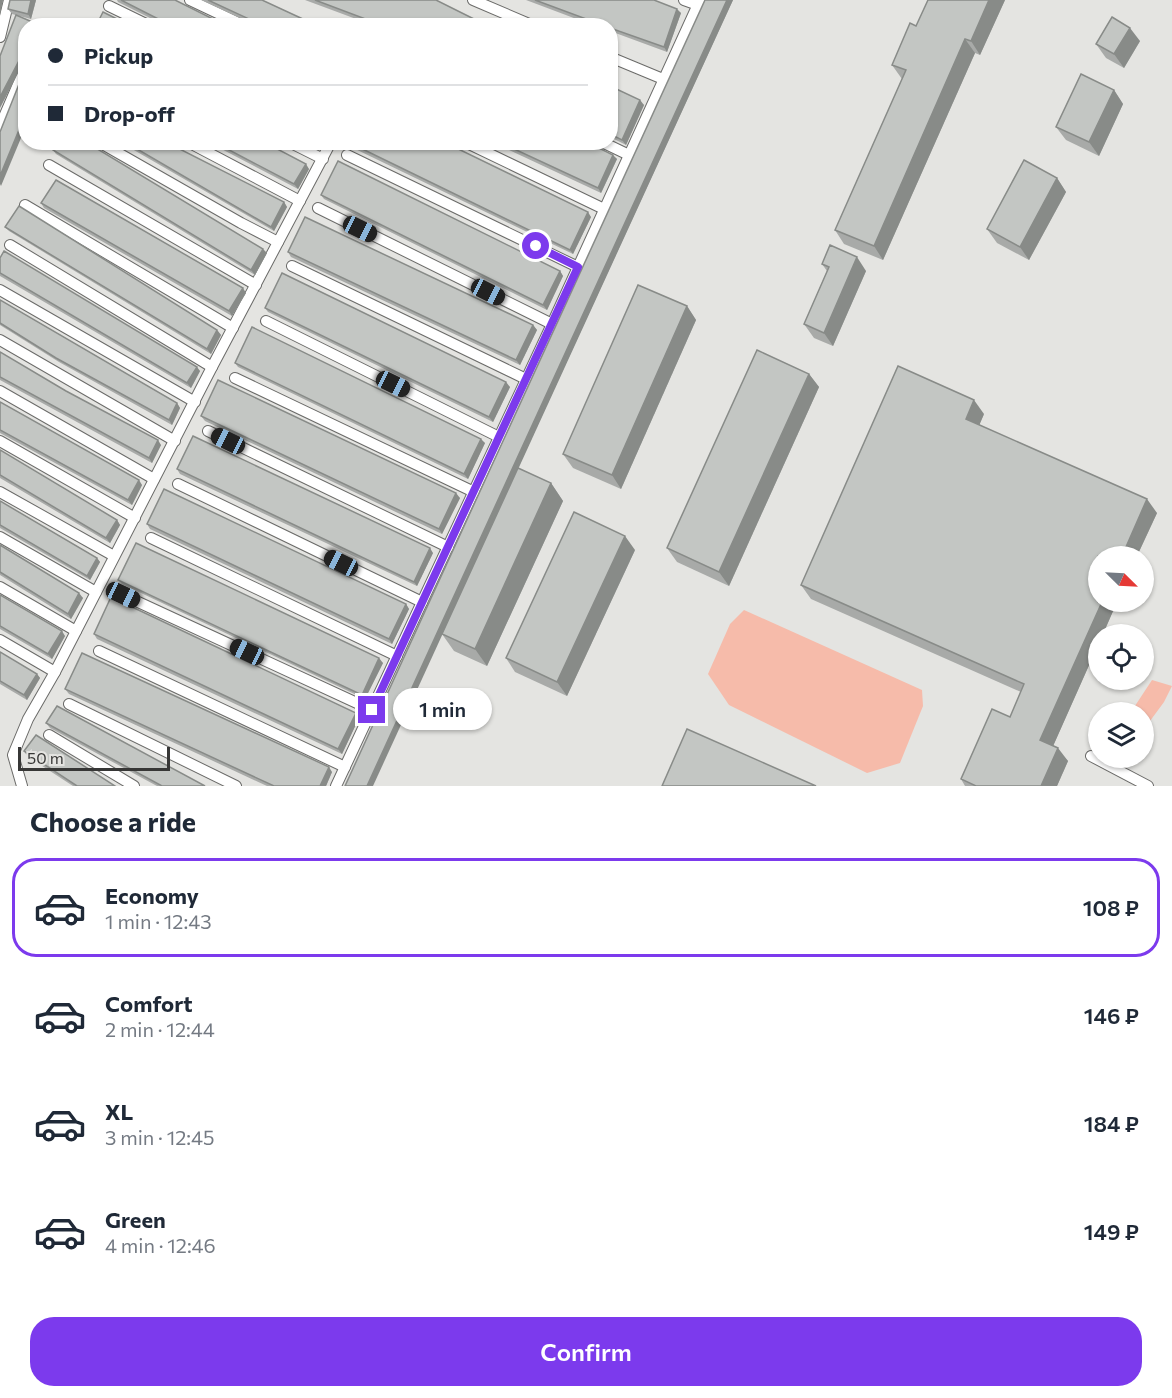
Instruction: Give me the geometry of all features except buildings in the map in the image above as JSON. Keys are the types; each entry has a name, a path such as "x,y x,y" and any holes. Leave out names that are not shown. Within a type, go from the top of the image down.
{"lane":[{"path":"0,37 9,0"},
{"path":"190,0 228,18"},
{"path":"473,0 515,18"},
{"path":"336,786 552,324 699,2 684,0"},
{"path":"109,6 134,18"},
{"path":"618,60 663,79"},
{"path":"0,126 18,84"},
{"path":"113,150 231,218 279,242"},
{"path":"203,150 300,201"},
{"path":"305,150 323,159"},
{"path":"22,786 13,755 28,719 55,672 212,367 327,150"},
{"path":"482,150 604,209"},
{"path":"618,150 629,155"},
{"path":"347,155 578,267"},
{"path":"49,165 256,285"},
{"path":"25,205 233,328"},
{"path":"318,208 552,324"},
{"path":"10,245 212,367"},
{"path":"292,266 526,379"},
{"path":"0,290 195,402"},
{"path":"266,321 499,437"},
{"path":"0,340 175,441"},
{"path":"235,378 474,492"},
{"path":"0,391 154,479"},
{"path":"208,431 448,547"},
{"path":"0,441 135,518"},
{"path":"178,484 422,602"},
{"path":"0,492 114,556"},
{"path":"0,537 96,592"},
{"path":"151,538 397,656"},
{"path":"0,587 76,631"},
{"path":"123,595 372,710"},
{"path":"0,640 55,672"},
{"path":"99,651 345,767"},
{"path":"69,704 236,786"},
{"path":"49,735 134,786"},
{"path":"1114,768 1148,786"}],"shaded area":[{"path":"744,610 922,690 923,706 900,763 867,773 729,705 708,674 730,624"},
{"path":"1154,681 1172,686 1154,716 1154,702 1138,702 1145,690 1154,690"}],"route":[{"path":"372,710 578,267 536,246"}]}
